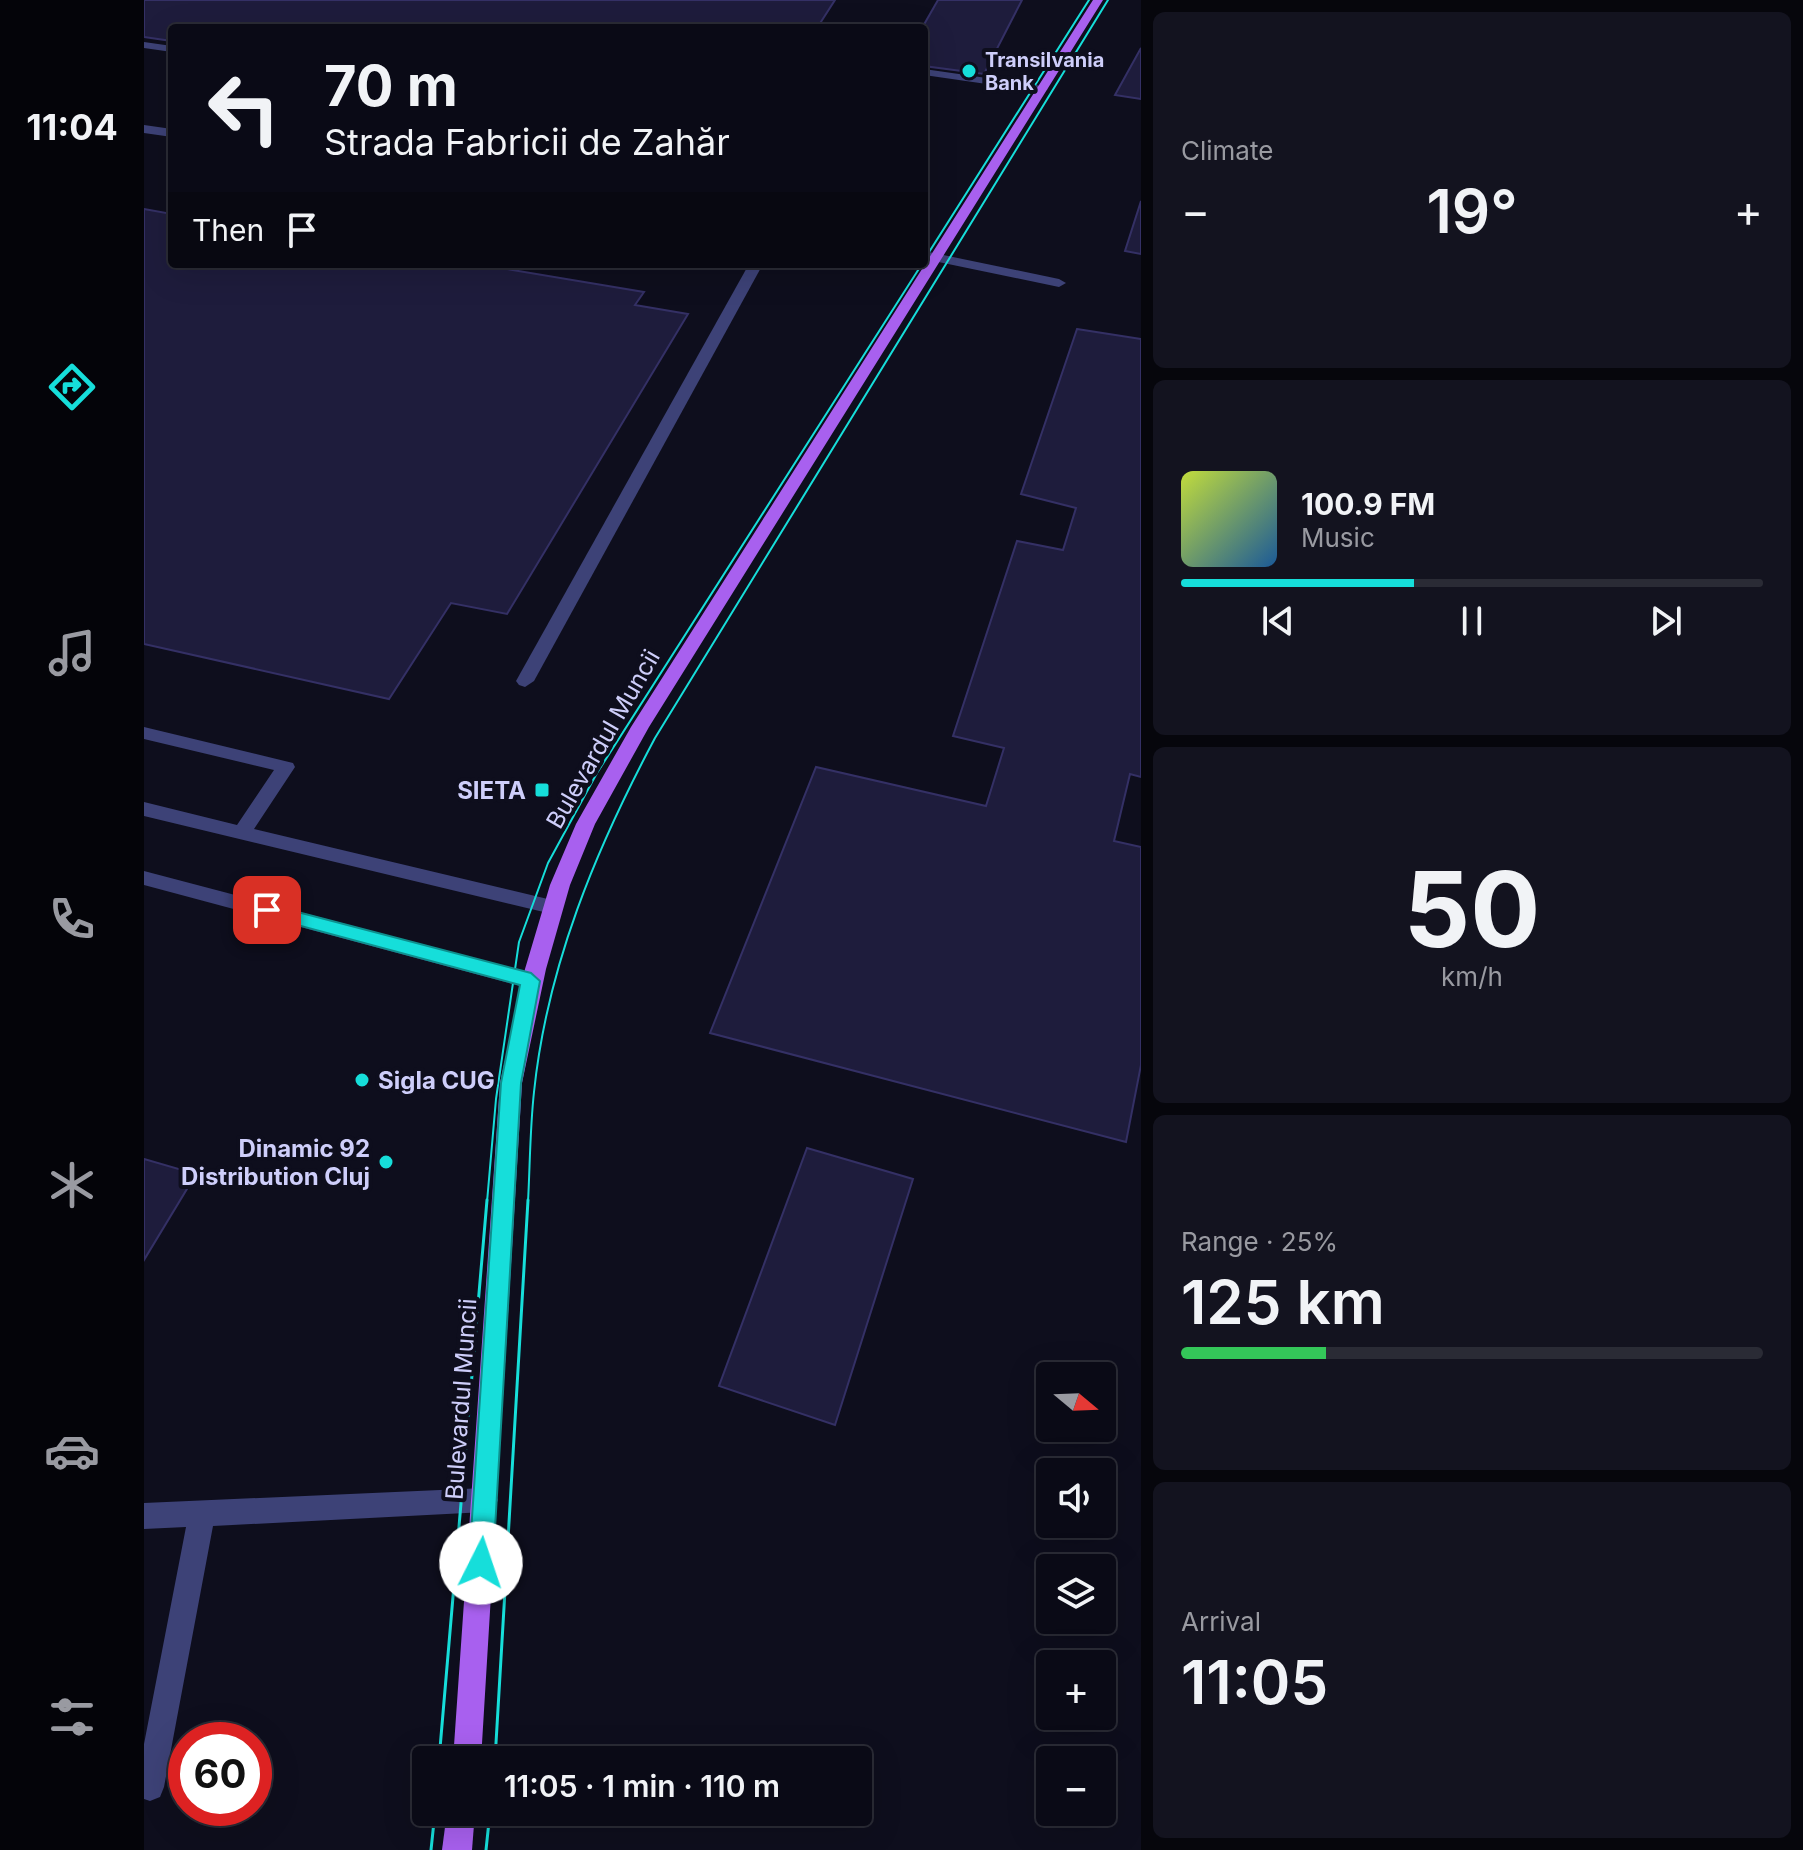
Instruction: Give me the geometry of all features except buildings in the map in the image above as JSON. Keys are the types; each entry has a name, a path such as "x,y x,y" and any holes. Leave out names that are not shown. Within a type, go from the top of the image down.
{"main road":[{"name":"Bulevardul Muncii","path":"930,256 1098,0"},
{"name":"Bulevardul Muncii","path":"468,1746 511,1083 531,981 552,907 590,815 640,727 923,268"},
{"path":"457,1850 460,1826"}],"lane":[{"path":"144,45 168,48"},
{"path":"928,73 1042,89"},
{"path":"144,129 168,132"},
{"path":"930,256 1059,283"},
{"path":"525,681 754,268"},
{"path":"144,733 286,767 241,833"},
{"path":"144,809 552,907"},
{"path":"144,878 531,981"},
{"path":"144,1516 485,1500"},
{"path":"150,1787 202,1514"}],"tram line":[{"path":"928,254 1089,0"},
{"path":"528,1202 534,1092 550,999 577,909 633,780 655,738 1108,0"},
{"path":"487,1202 496,1099 519,942 548,863 597,773 919,268"},
{"path":"440,1746 487,1200"},
{"path":"496,1746 528,1200"},
{"path":"431,1850 434,1826"},
{"path":"486,1850 489,1826"}],"place":[{"name":"Transilvania Bank","path":"969,71"},
{"name":"SIETA","path":"542,790"},
{"name":"Sigla CUG","path":"362,1080"},
{"name":"Dinamic 92 Distribution Cluj","path":"386,1162"}],"route":[{"path":"267,910 531,981 511,1083 481,1563"}]}
